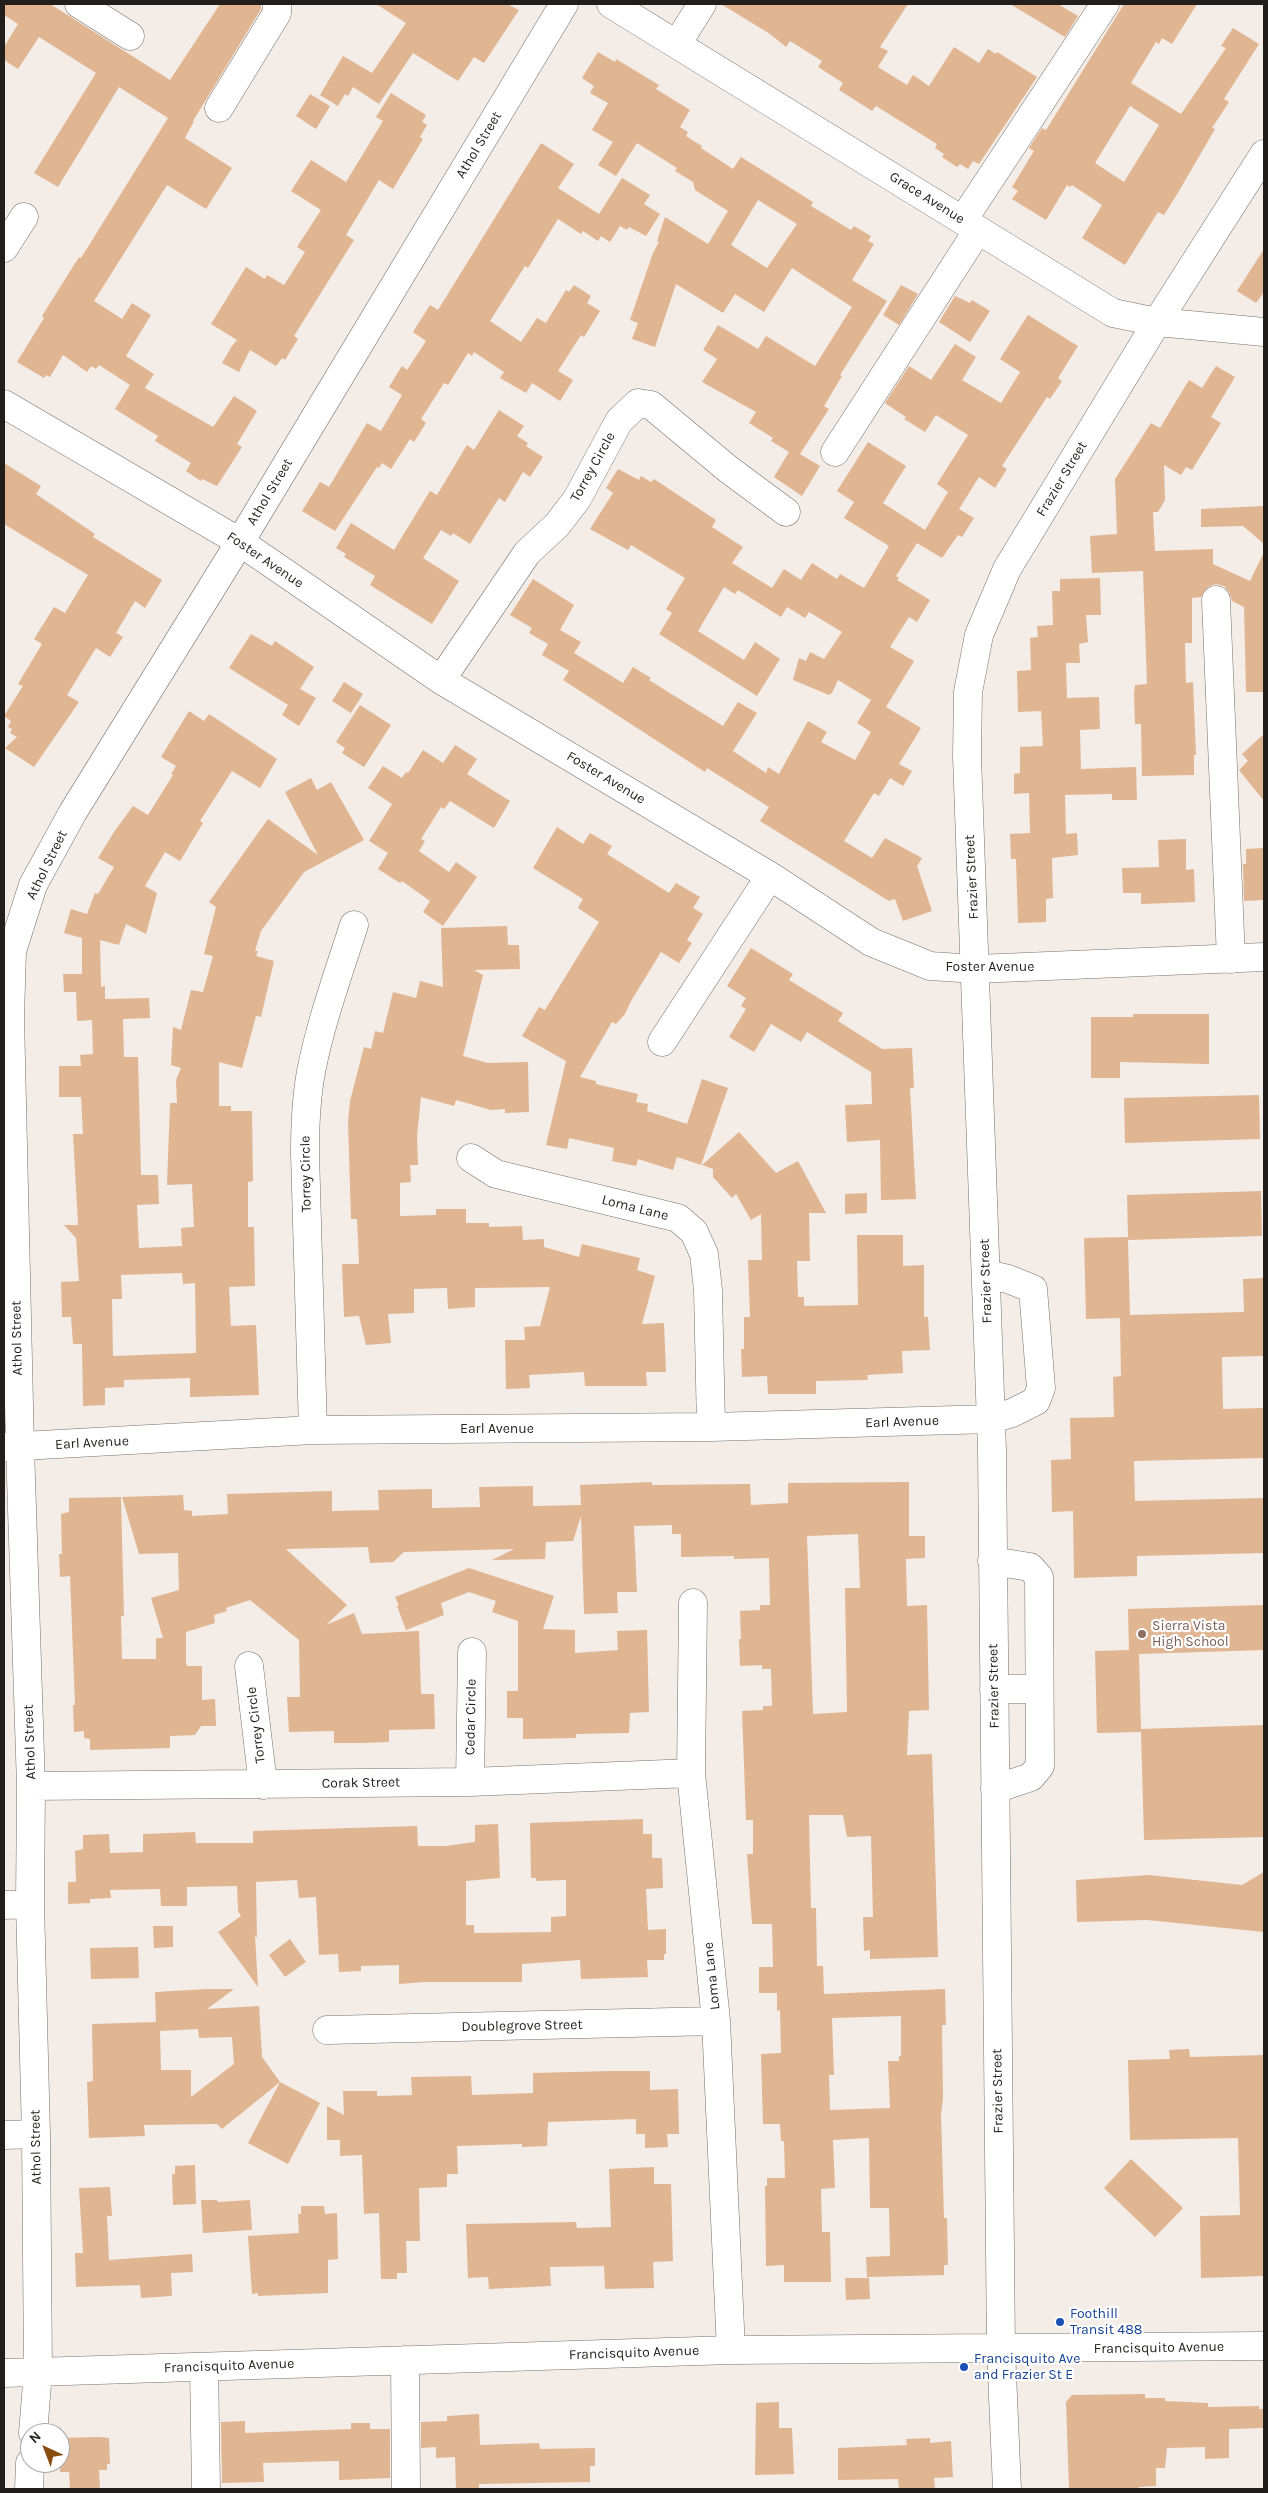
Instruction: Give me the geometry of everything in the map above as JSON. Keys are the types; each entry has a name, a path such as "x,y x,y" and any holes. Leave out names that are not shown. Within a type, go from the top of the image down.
{"street":[{"path":"79,4 130,36"},
{"path":"219,108 277,13 277,4"},
{"name":"Athol Street","path":"34,2423 38,2372 36,2134 30,1904 31,1786 12,1447 10,1017 12,951 33,885 73,812 240,542 564,4"},
{"name":"Grace Avenue","path":"611,4 1113,313 1157,322 1264,332"},
{"path":"678,44 702,4"},
{"path":"835,452 970,225 1105,4"},
{"name":"Frazier Street","path":"1007,2489 1001,2350 990,1419 976,969 967,756 968,692 979,634 1007,569 1157,322 1264,154"},
{"path":"4,248 24,217"},
{"name":"Torrey Circle","path":"441,680 527,553 558,525 577,499 619,421 638,403 651,405 728,469 786,512"},
{"name":"Foster Avenue","path":"6,411 240,542 441,680 770,876 871,942 930,966 976,969 1264,957"},
{"path":"1216,600 1231,958"},
{"path":"662,1042 770,876"},
{"name":"Torrey Circle","path":"313,1430 305,1153 306,1112 311,1072 331,996 354,925"},
{"name":"Loma Lane","path":"471,1158 496,1174 678,1218 694,1232 704,1254 708,1290 711,1427"},
{"name":"Earl Avenue","path":"12,1447 313,1430 711,1427 990,1419 1012,1413 1036,1401 1041,1388 1033,1289 1008,1279 986,1274"},
{"path":"992,1562 1030,1567 1038,1577 1040,1766 1031,1777 995,1790"},
{"name":"Loma Lane","path":"693,1603 692,1773 716,2021 731,2350"},
{"name":"Cedar Circle","path":"470,1782 472,1652"},
{"name":"Torrey Circle","path":"249,1666 263,1785"},
{"path":"994,1689 1039,1689"},
{"name":"Corak Street","path":"31,1786 470,1782 692,1773"},
{"path":"4,1905 30,1904"},
{"name":"Doublegrove Street","path":"328,2030 716,2021"},
{"path":"4,2134 36,2134"},
{"name":"Francisquito Avenue","path":"4,2373 731,2350 1001,2350 1264,2346"},
{"path":"405,2360 406,2489"},
{"path":"204,2367 206,2489"},
{"path":"29,2489 30,2473"}],"building":[{"path":"4,4 50,4 170,80 220,4 261,4 261,9 193,121 185,138 232,168 206,209 167,185 94,301 122,319 132,303 151,315 126,356 154,374 145,388 213,427 234,396 257,411 237,444 242,447 217,486 202,479 201,481 186,471 191,463 155,441 158,436 115,409 130,385 99,365 96,369 91,366 87,372 63,355 50,377 46,375 44,378 17,362 44,318 42,316 79,257 81,258 168,118 119,87 58,187 34,173 96,73 39,37 18,69 4,60 4,47 18,24 4,15"},
{"path":"376,4 507,4 519,10 484,63 474,57 458,81 413,53 379,104 353,87 348,96 345,94 338,106 320,95 343,56 372,73 406,23"},
{"path":"721,4 908,4 880,47 888,51 878,67 907,85 913,75 929,86 954,47 979,63 988,49 996,54 997,52 1037,77 979,164 973,161 968,169 960,164 957,167 942,157 944,154 935,148 937,144 876,106 872,111 839,90 843,83 818,67 822,61 790,41 786,47 770,34"},
{"path":"1010,4 1058,4 1078,16 1065,37"},
{"path":"1124,4 1197,4 1172,44 1162,38 1159,44 1156,42 1131,83 1181,114 1226,48 1221,46 1233,28 1259,44 1224,99 1229,102 1212,128 1215,129 1179,191 1164,215 1158,212 1125,265 1082,238 1102,205 1072,185 1070,187 1067,185 1046,220 1012,199 1018,191 1012,187 1034,151 1029,148 1042,128 1046,130","holes":["1130,106 1159,125 1124,182 1095,163"]},
{"path":"598,52 615,62 616,59 659,85 656,89 690,110 680,127 688,132 686,136 702,146 701,148 733,169 741,157 813,202 811,206 851,230 854,226 871,236 868,241 874,244 852,280 887,301 840,375 842,376 824,406 829,409 800,454 820,466 802,496 774,477 789,452 771,441 773,438 749,423 756,412 702,382 717,359 703,350 718,325 758,349 766,336 815,366 852,307 792,268 764,312 735,294 723,313 676,284 655,347 632,339 638,323 630,320 653,253 659,242 657,241 665,217 708,244 728,211 695,190 693,182 675,171 677,168 637,143 616,176 598,165 613,142 592,130 608,103 590,93 594,86 582,78","holes":["758,200 797,224 767,268 731,245"]},
{"path":"391,93 426,115 422,122 427,125 420,137 423,139 393,189 379,180 346,235 354,240 294,336 298,339 285,360 282,358 276,366 250,350 239,372 222,363 237,340 211,324 246,267 265,279 267,275 284,285 305,252 297,247 321,210 291,191 311,160 346,182 383,121 376,117"},
{"path":"310,94 330,106 316,129 296,116"},
{"path":"541,143 574,164 558,188 599,214 622,178 650,195 644,204 660,214 646,236 629,227 627,230 620,226 610,242 601,236 598,241 583,231 581,234 558,219 528,268 525,266 490,321 521,342 537,318 546,323 566,290 569,292 574,285 591,296 587,303 600,311 584,337 581,335 558,371 573,380 560,401 532,383 526,393 500,378 504,372 474,352 472,356 468,353 448,385 444,383 421,419 426,423 414,442 410,439 391,469 382,463 379,468 377,467 335,531 302,511 320,482 329,487 367,423 381,431 402,395 389,387 402,366 407,370 426,341 413,332 430,305 438,310"},
{"path":"1264,249 1264,292 1256,303 1237,291"},
{"path":"901,285 918,294 899,325 883,315"},
{"path":"955,296 970,303 972,300 990,311 970,342 939,322"},
{"path":"1028,315 1078,346 1058,378 1062,381 1050,399 1047,397 1002,466 1007,469 995,488 979,477 959,509 974,518 962,537 958,535 942,558 917,543 896,576 899,578 897,580 930,600 917,622 909,617 890,647 914,661 886,707 921,728 899,764 912,771 903,786 890,778 879,796 874,793 844,841 872,858 885,838 922,858 917,866 932,911 903,921 895,899 889,901 760,821 769,807 707,768 705,772 563,680 569,671 542,655 548,644 529,633 532,628 510,615 533,579 574,605 560,630 581,642 574,653 623,683 633,667 651,678 649,680 723,726 738,702 757,713 733,751 766,773 768,767 779,774 808,721 827,732 821,742 855,760 871,732 857,723 871,700 838,680 832,693 829,695 793,680 799,658 806,661 810,652 824,659 842,632 809,612 805,618 787,607 781,617 738,590 735,594 724,587 698,631 744,660 755,642 780,659 757,696 659,634 672,613 666,609 685,578 631,545 628,550 590,529 613,493 606,488 618,469 639,480 641,476 651,482 654,479 716,520 712,527 743,547 732,563 772,588 784,569 801,580 812,563 837,579 840,574 864,588 889,546 844,518 854,502 837,491 868,442 906,466 883,503 925,530 948,492 937,484 968,435 936,415 925,432 904,419 906,417 885,403 909,366 931,380 955,344 976,357 962,380 1001,403 1020,372 1000,359"},
{"path":"1216,366 1235,377 1211,417 1221,423 1192,470 1186,467 1181,475 1164,465 1165,500 1158,512 1153,512 1155,551 1213,549 1213,564 1250,581 1264,552 1264,692 1246,692 1244,607 1232,601 1229,592 1224,586 1216,584 1208,587 1201,597 1192,598 1192,643 1185,643 1186,683 1193,682 1196,755 1194,755 1194,775 1142,776 1141,724 1135,724 1134,695 1135,685 1147,684 1143,571 1092,573 1090,536 1117,534 1115,479 1151,423 1160,428 1189,380 1202,388"},
{"path":"499,410 524,426 517,436 528,443 526,446 543,457 530,477 523,472 505,502 499,498 470,544 453,533 451,536 441,530 423,558 459,581 432,624 370,585 375,576 344,557 346,554 336,548 351,523 394,550 430,491 437,495 467,445 474,450"},
{"path":"4,463 41,486 36,494 95,534 93,537 162,580 145,608 135,601 116,633 123,637 110,657 96,648 67,695 79,702 34,767 5,748 17,737 10,733 12,729 8,727 11,721 4,716 23,686 18,684 42,644 34,639 54,607 65,613 88,575 4,524"},
{"path":"1264,506 1264,544 1243,526 1201,527 1201,509"},
{"path":"1100,578 1101,615 1086,615 1088,642 1079,644 1080,663 1066,663 1067,698 1099,697 1100,729 1080,730 1081,769 1136,767 1137,800 1112,800 1112,794 1065,795 1066,834 1077,833 1078,855 1052,858 1053,898 1046,899 1046,922 1018,923 1016,859 1011,859 1010,834 1030,833 1029,793 1014,794 1014,774 1020,773 1020,747 1043,746 1041,711 1018,712 1017,671 1031,670 1030,638 1038,637 1037,626 1053,625 1052,591 1060,591 1060,579"},
{"path":"251,634 272,646 275,641 314,667 300,689 316,698 299,726 282,715 288,705 229,668"},
{"path":"344,682 363,694 351,713 332,701"},
{"path":"360,705 391,725 364,767 342,753 345,748 336,742"},
{"path":"189,711 204,721 209,714 277,759 260,788 232,771 200,821 203,823 180,861 165,852 145,886 157,893 146,934 126,924 119,945 100,940 101,987 105,986 105,999 149,998 150,1018 123,1019 124,1057 138,1057 141,1175 158,1175 159,1204 137,1205 139,1248 182,1246 181,1228 194,1227 192,1184 167,1185 170,1103 177,1103 176,1080 181,1068 171,1065 173,1027 181,1030 191,990 203,992 213,956 204,954 216,907 209,902 268,819 318,855 285,792 311,778 317,790 331,782 364,840 304,872 261,931 255,951 258,951 256,956 274,961 261,1017 256,1016 242,1068 219,1062 219,1106 231,1106 231,1111 252,1111 253,1181 248,1182 248,1227 254,1227 255,1286 229,1287 231,1326 256,1325 259,1395 190,1397 190,1378 124,1380 124,1387 105,1388 105,1405 83,1406 82,1344 73,1344 71,1317 62,1317 61,1282 79,1281 76,1238 64,1225 78,1225 73,1134 83,1134 81,1097 59,1097 59,1066 81,1066 80,1055 93,1054 92,1020 77,1021 76,992 64,992 63,974 82,974 82,938 64,933 71,909 87,914 95,893 98,894 114,867 98,858 114,832 133,806 148,815 173,775 171,774 176,766 161,757","holes":["182,1273 183,1284 195,1283 196,1353 113,1356 112,1299 122,1299 121,1275"]},
{"path":"1264,734 1264,801 1239,770 1248,761 1242,754"},
{"path":"455,745 477,759 467,774 510,801 494,828 450,801 444,809 441,807 421,839 425,841 419,851 449,872 456,862 477,877 443,926 423,912 430,901 402,881 400,883 378,869 388,853 369,841 392,804 368,788 383,766 402,778 406,772 408,773 423,750 443,763"},
{"path":"557,827 583,844 590,833 612,846 607,854 669,893 676,883 700,897 693,908 703,914 687,940 692,943 679,963 661,952 625,1014 616,1024 612,1022 580,1077 596,1081 596,1084 638,1094 636,1102 648,1104 647,1111 687,1124 702,1079 728,1088 701,1165 677,1157 673,1170 638,1159 636,1166 612,1161 614,1148 569,1138 567,1149 546,1145 566,1061 522,1036 539,1007 545,1010 599,922 578,908 583,899 533,868"},
{"path":"1186,839 1186,870 1194,869 1195,902 1141,904 1141,893 1123,893 1122,868 1159,867 1158,840"},
{"path":"1264,848 1264,900 1244,901 1243,864 1246,864 1246,849"},
{"path":"507,926 508,945 519,945 520,969 474,970 483,975 463,1056 488,1063 528,1062 529,1112 505,1113 505,1109 491,1110 456,1100 454,1106 421,1097 417,1136 418,1165 410,1165 411,1182 400,1183 400,1216 436,1215 436,1209 466,1209 466,1223 489,1223 489,1227 522,1226 523,1240 544,1239 544,1247 579,1257 582,1244 640,1258 637,1270 655,1276 642,1324 664,1323 666,1372 646,1372 647,1386 585,1386 584,1372 529,1375 530,1388 506,1389 505,1340 525,1340 524,1327 540,1326 550,1287 475,1288 475,1307 448,1309 447,1288 414,1289 414,1313 388,1314 391,1343 366,1345 359,1316 344,1317 342,1264 359,1264 357,1219 351,1219 348,1122 350,1101 364,1047 371,1049 375,1031 383,1033 393,992 416,998 420,981 443,987 441,928"},
{"path":"751,948 793,974 789,980 843,1013 838,1021 882,1049 912,1048 914,1088 910,1088 916,1199 881,1200 880,1140 847,1142 845,1105 872,1104 871,1072 807,1032 801,1042 771,1024 754,1052 729,1037 746,1009 741,1006 746,998 727,986"},
{"path":"1133,1014 1209,1014 1209,1064 1120,1062 1120,1078 1091,1078 1091,1017 1133,1017"},
{"path":"1259,1095 1260,1139 1125,1143 1124,1098"},
{"path":"739,1132 776,1173 798,1161 826,1213 809,1213 810,1261 797,1261 798,1297 804,1297 804,1306 858,1305 857,1235 903,1235 903,1266 924,1265 924,1317 928,1317 930,1350 902,1351 903,1373 867,1375 868,1380 816,1381 816,1394 768,1394 767,1376 742,1377 741,1349 744,1349 744,1317 750,1317 748,1260 762,1260 761,1214 751,1220 736,1194 732,1198 713,1177 713,1169 702,1165"},
{"path":"1261,1191 1262,1236 1128,1240 1130,1315 1244,1312 1243,1279 1264,1278 1264,1356 1222,1357 1223,1409 1264,1408 1264,1458 1134,1461 1135,1501 1264,1498 1264,1553 1137,1556 1137,1576 1074,1578 1073,1511 1052,1512 1051,1460 1071,1459 1070,1418 1114,1417 1113,1377 1121,1376 1120,1318 1086,1319 1084,1238 1128,1237 1127,1195"},
{"path":"867,1193 867,1213 845,1214 845,1194"},
{"path":"652,1482 652,1485 750,1484 751,1505 788,1503 788,1483 909,1482 909,1536 925,1536 925,1558 906,1559 907,1606 927,1605 929,1710 909,1711 907,1755 932,1754 938,1957 870,1959 870,1950 864,1951 863,1917 873,1917 871,1836 847,1837 843,1815 809,1815 811,1908 816,1908 817,1966 823,1966 824,1994 945,1989 946,2025 942,2025 943,2098 941,2115 944,2218 947,2218 948,2265 944,2265 944,2275 867,2277 866,2257 890,2256 889,2208 870,2208 869,2138 833,2140 835,2188 821,2189 822,2232 830,2232 831,2282 784,2282 784,2265 766,2266 765,2186 767,2186 767,2178 785,2178 784,2141 781,2141 780,2124 763,2124 761,2054 781,2053 780,2010 777,2011 777,1993 759,1993 759,1967 773,1967 772,1924 752,1924 747,1854 753,1854 753,1820 746,1820 742,1711 763,1710 763,1706 772,1706 771,1669 762,1669 762,1665 740,1666 739,1639 741,1639 740,1611 760,1610 760,1605 770,1605 769,1558 734,1559 734,1556 681,1557 681,1534 672,1534 672,1525 634,1526 637,1592 617,1592 618,1613 584,1614 581,1516 573,1541 546,1542 545,1559 492,1560 514,1549 404,1552 393,1562 370,1563 368,1547 286,1549 347,1605 326,1625 354,1613 362,1634 419,1631 421,1694 434,1694 435,1729 389,1730 389,1742 363,1743 334,1743 334,1731 289,1732 287,1697 300,1697 299,1640 250,1600 226,1608 227,1611 214,1615 215,1623 186,1632 186,1663 187,1666 202,1666 202,1700 215,1699 216,1726 201,1726 195,1735 170,1736 170,1748 90,1750 90,1739 84,1738 84,1731 74,1732 73,1705 75,1705 70,1576 60,1577 59,1554 62,1554 61,1514 69,1512 69,1498 121,1497 124,1616 121,1616 122,1659 156,1659 156,1638 163,1638 151,1598 179,1590 178,1553 139,1554 122,1497 183,1495 184,1510 192,1511 192,1516 228,1514 227,1494 332,1491 332,1511 379,1510 378,1490 432,1489 432,1508 480,1507 479,1487 533,1486 533,1506 581,1505 580,1485","holes":["858,1534 860,1588 845,1588 847,1712 813,1714 807,1536","901,2016 901,2056 899,2056 899,2061 888,2061 890,2108 830,2110 829,2075 834,2075 832,2018"]},
{"path":"469,1568 554,1596 543,1629 575,1630 575,1653 618,1650 617,1631 647,1630 649,1712 630,1713 629,1733 576,1734 576,1738 523,1739 523,1718 507,1718 507,1691 518,1691 518,1621 492,1612 496,1601 469,1592 441,1603 444,1615 406,1630 397,1606 399,1606 395,1597"},
{"path":"1264,1605 1264,1650 1139,1654 1141,1729 1264,1725 1264,1837 1144,1840 1141,1732 1097,1733 1095,1651 1129,1650 1128,1609"},
{"path":"643,1819 643,1834 652,1834 652,1858 662,1858 663,1888 646,1889 648,1930 666,1929 666,1954 664,1954 664,1960 647,1960 648,1977 581,1979 580,1960 522,1964 522,1982 424,1982 399,1984 399,1965 361,1966 361,1971 339,1972 338,1954 319,1955 316,1897 299,1898 297,1880 256,1882 257,1938 255,1935 258,1987 218,1932 241,1916 238,1911 237,1886 187,1887 187,1906 161,1906 160,1889 110,1890 111,1898 90,1899 90,1903 68,1904 68,1882 76,1882 75,1851 83,1849 83,1835 109,1834 110,1853 143,1852 143,1834 195,1832 196,1843 253,1843 253,1831 417,1826 418,1846 446,1846 475,1842 475,1825 498,1824 500,1878 466,1881 466,1925 474,1925 474,1933 551,1932 551,1917 566,1916 566,1880 536,1881 536,1878 531,1878 530,1823"},
{"path":"1264,1872 1264,1932 1147,1920 1077,1922 1076,1880 1149,1875 1242,1885"},
{"path":"153,1926 173,1926 173,1947 154,1948"},
{"path":"290,1939 306,1962 285,1977 269,1955"},
{"path":"138,1947 139,1978 91,1979 90,1948"},
{"path":"234,1989 207,2009 259,2006 262,2057 280,2082 222,2129 217,2124 144,2125 145,2136 89,2138 87,2082 93,2081 92,2024 156,2022 155,1992","holes":["198,2029 199,2038 232,2037 234,2064 191,2097 191,2070 161,2070 160,2031"]},
{"path":"1189,2049 1190,2057 1264,2055 1264,2276 1201,2278 1200,2216 1240,2215 1238,2138 1130,2140 1128,2060 1170,2059 1169,2050"},
{"path":"650,2071 650,2090 678,2089 679,2134 667,2134 668,2147 645,2148 645,2134 636,2134 636,2119 548,2122 547,2146 522,2147 522,2144 457,2146 458,2174 447,2174 447,2187 419,2188 420,2241 406,2241 407,2273 397,2273 397,2279 381,2279 379,2213 364,2214 362,2155 340,2156 340,2140 327,2140 327,2106 344,2115 343,2091 377,2091 377,2096 412,2095 411,2077 471,2076 472,2095 533,2093 533,2073"},
{"path":"280,2082 320,2103 288,2164 248,2143"},
{"path":"1131,2159 1183,2208 1155,2237 1104,2188"},
{"path":"195,2165 196,2204 173,2205 172,2174 175,2174 175,2166"},
{"path":"654,2167 654,2184 671,2184 673,2261 653,2262 654,2288 605,2289 604,2266 550,2267 551,2286 489,2289 488,2277 468,2278 466,2224 576,2222 577,2228 611,2227 609,2169"},
{"path":"110,2187 112,2216 107,2216 109,2260 192,2254 193,2272 171,2273 172,2296 141,2298 140,2285 76,2287 75,2253 83,2253 79,2188"},
{"path":"201,2200 217,2200 218,2202 250,2200 252,2230 203,2233"},
{"path":"301,2206 324,2206 325,2214 337,2213 338,2259 328,2260 328,2293 258,2296 258,2293 252,2294 248,2236 299,2233 298,2214 301,2214"},
{"path":"845,2278 869,2278 870,2299 846,2300"},
{"path":"1145,2394 1145,2398 1165,2398 1165,2401 1208,2403 1208,2407 1259,2406 1259,2409 1264,2409 1264,2428 1229,2429 1229,2458 1205,2459 1205,2447 1167,2448 1165,2468 1156,2468 1156,2486 1139,2487 1139,2489 1069,2489 1066,2402 1072,2395"},
{"path":"779,2402 779,2428 792,2428 794,2474 755,2475 756,2403"},
{"path":"479,2414 480,2445 539,2443 540,2449 595,2448 595,2466 590,2466 590,2482 479,2484 479,2489 456,2489 455,2457 436,2458 436,2447 421,2448 421,2422 447,2421 447,2416"},
{"path":"245,2421 245,2433 351,2429 351,2423 370,2423 370,2429 390,2429 390,2478 339,2480 339,2461 263,2463 264,2482 222,2483 221,2422"},
{"path":"70,2438 109,2438 110,2464 107,2464 107,2470 99,2470 100,2489 70,2489"},
{"path":"930,2438 930,2443 951,2441 953,2477 934,2478 935,2489 899,2489 898,2479 838,2480 838,2448 907,2445 906,2439"}],"place":[{"name":"Sierra Vista High School","path":"1142,1634"},
{"name":"Foothill Transit 488","path":"1060,2322"},
{"name":"Francisquito Ave and Frazier St E","path":"964,2367"}]}
